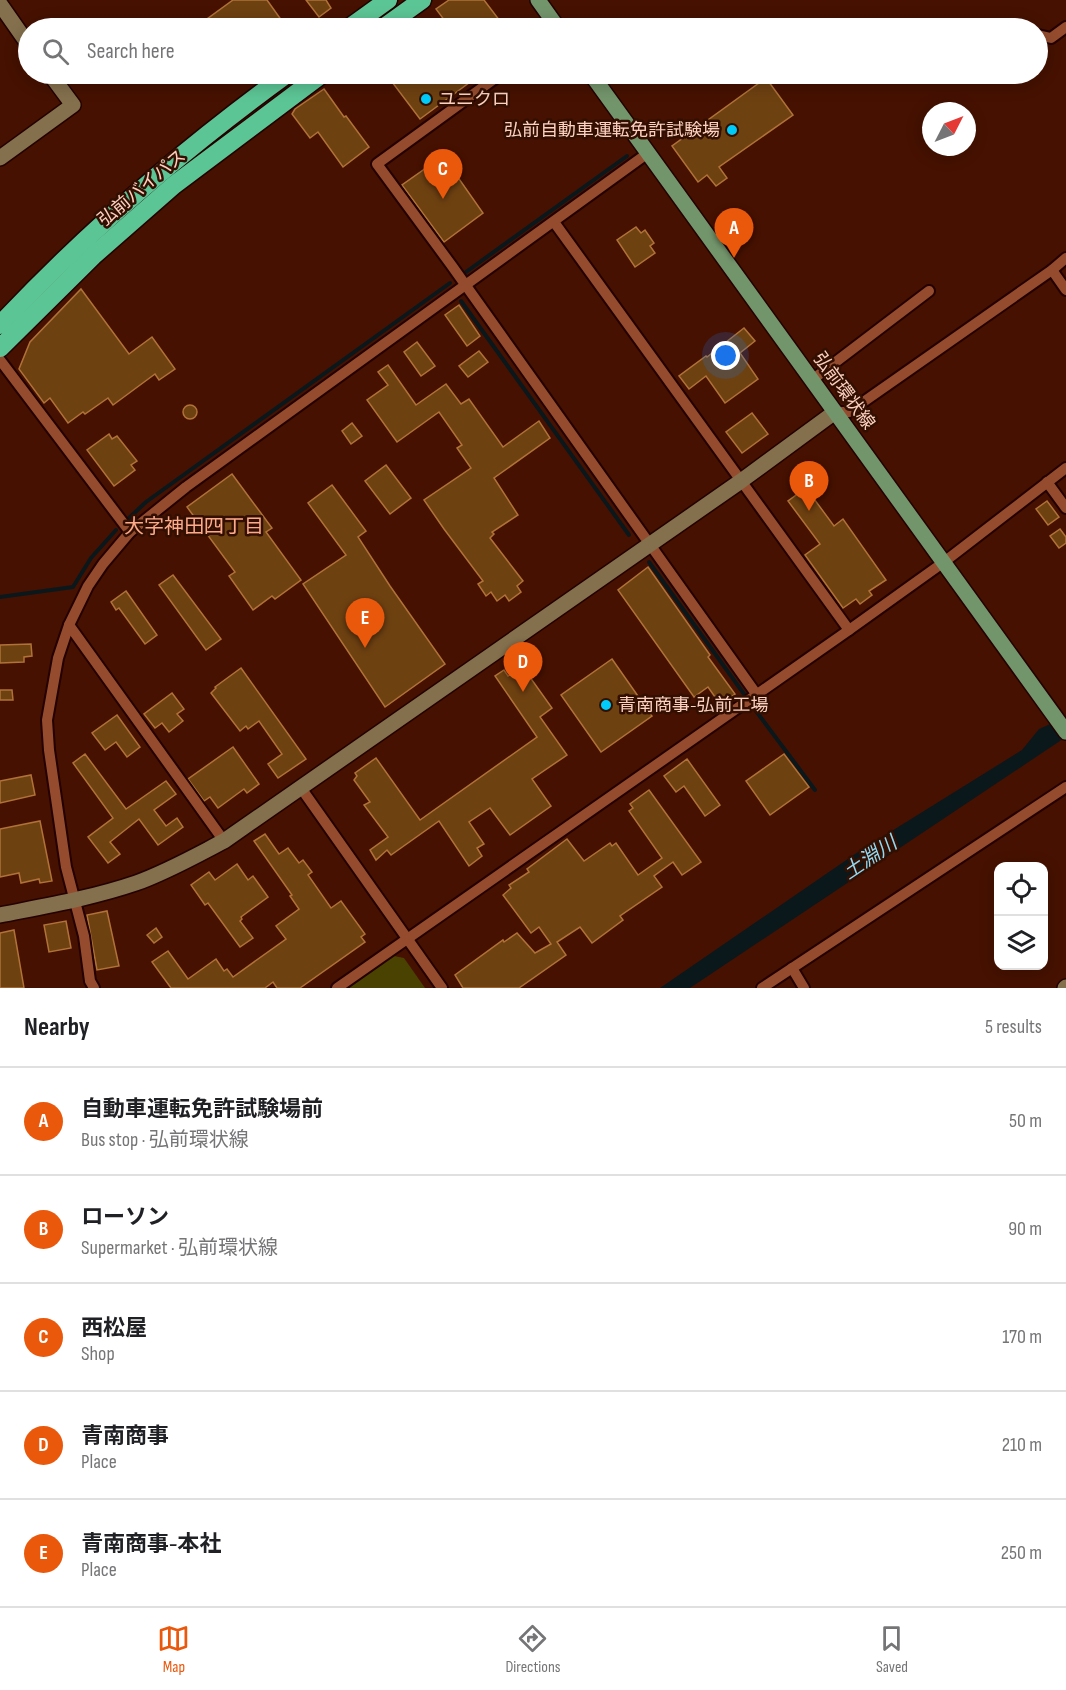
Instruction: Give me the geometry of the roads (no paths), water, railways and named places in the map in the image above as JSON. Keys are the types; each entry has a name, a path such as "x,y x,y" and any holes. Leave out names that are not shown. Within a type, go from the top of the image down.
{"highway":[{"path":"363,18 388,0"},
{"path":"397,18 422,0"},
{"name":"弘前バイパス","path":"0,325 45,277 104,221 174,162 274,84"},
{"name":"弘前バイパス","path":"0,348 93,256 174,185 309,84"}],"main road":[{"path":"538,0 551,18"},
{"name":"弘前環状線","path":"598,84 1066,732"}],"street":[{"path":"0,4 18,30"},
{"path":"1048,37 1051,38 1066,27"},
{"path":"0,158 73,105 57,84"},
{"path":"487,84 377,164 757,695"},
{"path":"88,986 84,936 66,867 49,750 47,720 58,658 69,625 103,564 130,532 186,487 648,153"},
{"path":"554,222 849,630"},
{"path":"0,915 75,900 135,883 180,865 224,841 741,481 835,412 849,412 1066,258"},
{"path":"1052,270 1066,290"},
{"path":"812,380 929,291"},
{"path":"0,360 130,532"},
{"path":"337,988 849,630 944,562 1066,468"},
{"path":"1047,482 1066,508"},
{"path":"69,625 224,841"},
{"path":"762,988 1066,786"},
{"path":"301,788 442,988"},
{"path":"792,968 804,988"}],"water":[{"name":"土淵川","path":"1066,717 1066,737 690,988 660,988 858,852 1022,750 1039,729"}],"waterway":[{"path":"466,272 627,156"},
{"path":"129,518 146,502 450,283"},
{"path":"461,301 629,535"},
{"path":"0,597 73,587 91,558 116,530"},
{"path":"649,562 744,694"},
{"path":"753,707 815,790"}],"place":[{"name":"ユニクロ","path":"426,99"},
{"name":"弘前自動車運転免許試験場","path":"732,130"},
{"name":"西松屋","path":"443,199"},
{"name":"自動車運転免許試験場前","path":"734,258"},
{"name":"ローソン","path":"809,511"},
{"name":"青南商事-本社","path":"365,648"},
{"name":"青南商事","path":"523,692"},
{"name":"青南商事-弘前工場","path":"606,705"}],"district":[{"name":"大字神田四丁目","path":"194,527"}]}
